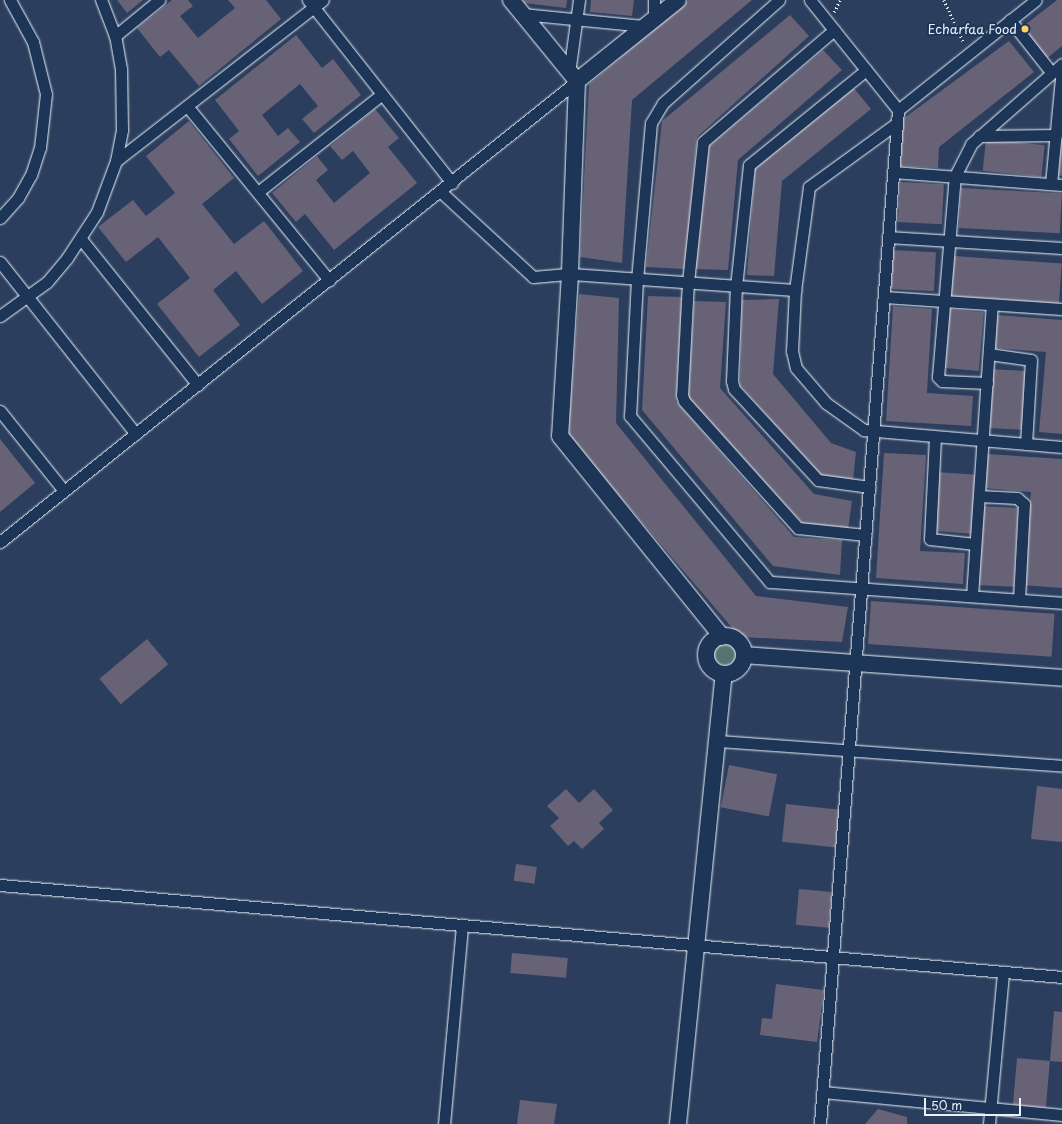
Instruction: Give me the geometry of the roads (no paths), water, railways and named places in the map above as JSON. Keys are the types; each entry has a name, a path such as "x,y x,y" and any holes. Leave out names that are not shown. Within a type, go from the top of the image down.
{"street":[{"path":"0,218 18,198 38,155 44,122 46,94 33,42 10,0"},
{"path":"0,316 47,282 81,239 97,212 116,161 122,130 123,98 115,36 102,0"},
{"path":"115,36 159,0"},
{"path":"116,161 187,106 311,4 323,0"},
{"path":"511,0 573,77"},
{"path":"579,0 576,19 573,77 570,274 560,436 722,637"},
{"path":"650,23 654,0"},
{"path":"0,542 441,192 573,77 650,23 678,0"},
{"path":"779,0 663,103 655,114 651,123 636,279 629,409 633,421 770,582 1062,603"},
{"path":"810,0 898,110 820,1124"},
{"path":"898,110 1036,0"},
{"path":"311,4 452,183"},
{"path":"522,14 576,19 650,23"},
{"path":"1010,20 1051,72"},
{"path":"834,30 702,142 688,282 682,395 684,400 798,528 866,535"},
{"path":"987,384 939,380 955,176 965,154 979,136 1062,64"},
{"path":"893,172 1057,184 1056,135 1062,68"},
{"path":"866,70 749,164 736,286 732,382 734,388 818,480 870,487"},
{"path":"258,192 382,94"},
{"path":"187,106 329,280"},
{"path":"897,123 809,187 795,290 792,351 796,368 826,402 856,426 874,433 1062,447"},
{"path":"979,136 1056,135"},
{"path":"441,192 533,277 570,274 795,290"},
{"path":"888,237 1062,248"},
{"path":"81,239 198,385"},
{"path":"0,262 136,434"},
{"path":"884,297 1062,310"},
{"path":"972,596 992,305"},
{"path":"989,354 1031,360 1026,444"},
{"path":"0,411 64,491"},
{"path":"935,437 930,540 975,544"},
{"path":"979,496 1017,498 1024,504 1019,600"},
{"path":"722,637 735,639 740,643 744,655 743,661 736,671 724,674 712,668 706,656 711,644 722,637"},
{"path":"744,655 1062,678"},
{"path":"678,1124 724,674"},
{"path":"717,742 1062,766"},
{"path":"0,885 1062,978"},
{"path":"444,1124 462,925"},
{"path":"988,1124 1003,972"},
{"path":"822,1092 1062,1116"}],"place":[{"name":"Echarfaa Food","path":"1025,29"}]}
